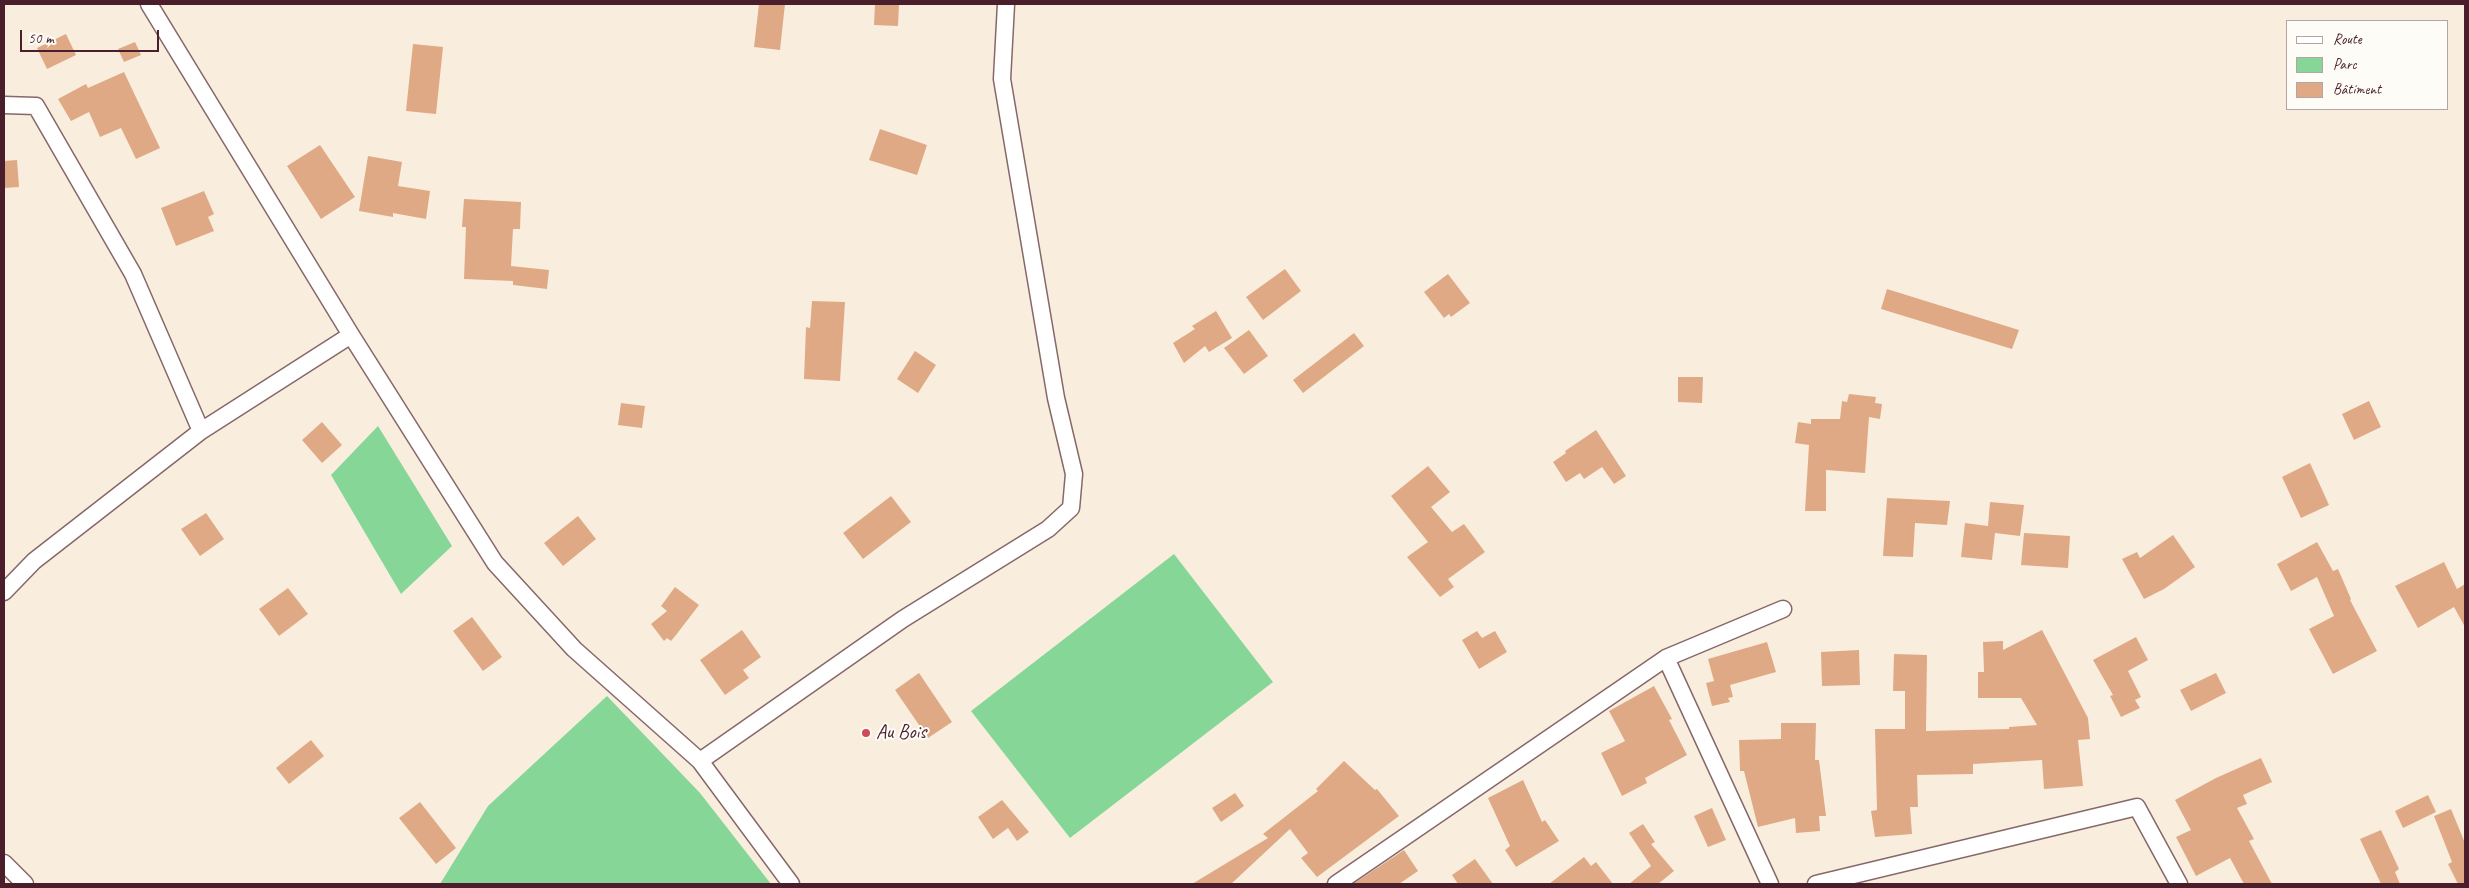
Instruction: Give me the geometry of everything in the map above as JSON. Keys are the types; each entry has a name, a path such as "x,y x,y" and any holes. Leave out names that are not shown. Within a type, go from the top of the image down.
{"street":[{"path":"149,4 351,336 495,563 574,649 700,761 791,884"},
{"path":"700,761 903,620 1048,529 1071,508 1074,474 1056,398 1002,79 1006,4"},
{"path":"4,105 36,106 133,274 201,431"},
{"path":"4,592 34,561 201,431 351,336"},
{"path":"1336,884 1666,658 1783,609"},
{"path":"1666,658 1770,884"},
{"path":"1816,884 2137,808 2178,884"},
{"path":"4,863 25,884"}],"green space":[{"path":"378,426 452,546 401,594 331,475"},
{"path":"1174,554 1273,682 1070,838 971,711"},
{"path":"607,696 700,793 771,884 440,884 488,806"}],"building":[{"path":"759,4 785,4 780,50 754,47"},
{"path":"875,4 899,4 898,26 874,25"},
{"path":"66,34 76,55 47,69 37,48"},
{"path":"135,42 141,55 124,62 118,49"},
{"path":"413,44 443,47 436,114 406,111"},
{"path":"124,72 160,148 136,159 121,128 100,137 89,112 71,121 58,99 86,84 88,88"},
{"path":"880,129 927,145 917,175 869,160"},
{"path":"320,145 355,197 321,219 287,166"},
{"path":"368,156 402,162 398,186 430,191 426,219 393,213 393,217 359,211"},
{"path":"17,160 19,187 4,188 4,161"},
{"path":"204,191 214,214 208,217 214,231 176,246 161,208"},
{"path":"464,199 521,202 520,229 513,229 511,266 549,270 547,289 513,285 513,281 464,279 466,227 462,227"},
{"path":"1285,269 1301,291 1263,320 1246,297"},
{"path":"1448,274 1470,303 1451,317 1449,314 1444,318 1424,292"},
{"path":"1887,289 2019,330 2012,349 1881,309"},
{"path":"812,301 845,302 840,381 804,379 806,327 810,328"},
{"path":"1216,311 1232,338 1209,352 1205,346 1184,363 1173,343 1195,329 1192,326"},
{"path":"1249,330 1268,356 1244,374 1224,348"},
{"path":"1354,333 1364,346 1303,393 1293,380"},
{"path":"915,351 936,365 918,393 897,379"},
{"path":"1678,377 1703,377 1702,403 1678,402"},
{"path":"1849,394 1876,397 1875,403 1882,404 1880,419 1869,417 1865,473 1826,470 1826,511 1805,511 1809,445 1795,443 1798,422 1811,424 1811,419 1840,419 1842,401 1847,402"},
{"path":"2369,401 2381,427 2354,440 2342,414"},
{"path":"621,403 645,406 642,428 618,425"},
{"path":"322,422 342,445 322,463 302,440"},
{"path":"1596,430 1626,476 1614,484 1602,467 1584,479 1580,473 1566,482 1553,462 1566,453 1565,451"},
{"path":"2310,463 2329,505 2301,518 2282,477"},
{"path":"1428,466 1450,492 1431,507 1452,532 1464,524 1485,552 1448,579 1454,587 1440,597 1407,557 1428,542 1391,496"},
{"path":"891,496 911,522 863,559 843,533"},
{"path":"1887,498 1950,501 1947,525 1915,523 1913,557 1883,556"},
{"path":"1990,502 2024,505 2020,536 1995,533 1992,560 1961,557 1965,523 1988,526"},
{"path":"206,513 224,539 200,556 181,529"},
{"path":"578,516 596,539 563,566 544,543"},
{"path":"2024,533 2070,536 2068,568 2021,565"},
{"path":"2173,535 2195,567 2164,589 2144,599 2122,559 2137,552 2140,558"},
{"path":"2317,542 2333,571 2338,569 2350,600 2377,651 2333,674 2309,629 2334,616 2317,577 2291,591 2277,564"},
{"path":"2444,562 2457,589 2465,584 2465,627 2454,607 2418,628 2395,586"},
{"path":"675,587 699,605 671,641 667,638 664,641 651,624 667,611 661,606"},
{"path":"288,588 308,614 279,636 259,609"},
{"path":"472,617 502,657 483,671 453,631"},
{"path":"742,630 761,657 743,670 749,678 725,695 700,660"},
{"path":"2042,630 2088,718 2090,739 2078,740 2083,786 2044,789 2042,760 1973,764 1973,774 1917,775 1918,807 1910,807 1912,834 1875,837 1871,811 1877,810 1875,729 1905,729 1905,691 1893,691 1894,654 1927,655 1926,731 2009,729 2009,727 2037,725 2021,698 1978,698 1978,672 1984,672 1983,642 2003,641 2003,650"},
{"path":"1477,631 1482,638 1495,631 1507,652 1479,669 1462,640"},
{"path":"2136,637 2148,660 2128,671 2141,697 2135,700 2140,708 2121,717 2110,696 2113,695 2093,660"},
{"path":"1767,642 1776,672 1730,685 1733,697 1728,698 1730,702 1712,706 1706,683 1714,681 1708,659"},
{"path":"1859,650 1860,685 1822,686 1821,652"},
{"path":"919,673 952,722 928,738 895,690"},
{"path":"2216,673 2226,693 2191,711 2180,690"},
{"path":"1654,686 1672,719 1669,720 1687,755 1645,778 1647,783 1622,796 1601,753 1625,741 1609,711"},
{"path":"1781,723 1816,723 1815,760 1819,760 1826,816 1819,816 1820,831 1796,833 1795,818 1758,827 1744,771 1740,771 1739,740 1781,739"},
{"path":"311,740 324,756 289,784 276,768"},
{"path":"2261,758 2272,782 2243,795 2247,804 2237,808 2254,839 2249,841 2272,884 2244,884 2230,858 2196,876 2176,837 2191,830 2175,800 2216,778"},
{"path":"1344,761 1375,790 1377,789 1399,816 1317,877 1301,858 1308,853 1290,829 1231,884 1192,884 1268,838 1263,834 1318,791 1316,789"},
{"path":"1523,780 1542,822 1545,820 1559,841 1516,867 1505,850 1510,846 1488,798"},
{"path":"1235,793 1244,806 1221,822 1212,808"},
{"path":"2428,795 2436,812 2403,828 2395,811"},
{"path":"1002,800 1029,832 1017,841 1008,828 993,839 978,817"},
{"path":"420,802 456,848 436,864 399,818"},
{"path":"1712,808 1726,840 1708,847 1694,816"},
{"path":"2451,809 2465,843 2465,884 2458,884 2448,864 2452,862 2434,816"},
{"path":"1643,824 1655,842 1651,844 1674,871 1658,884 1629,884 1651,866 1629,833"},
{"path":"2381,830 2399,869 2395,872 2400,884 2381,884 2360,839"},
{"path":"1404,850 1418,871 1399,884 1353,884"},
{"path":"1584,857 1591,866 1596,862 1613,884 1549,884"},
{"path":"1475,859 1493,884 1458,884 1452,875"}],"place":[{"name":"Au Bois","path":"866,733"}]}
